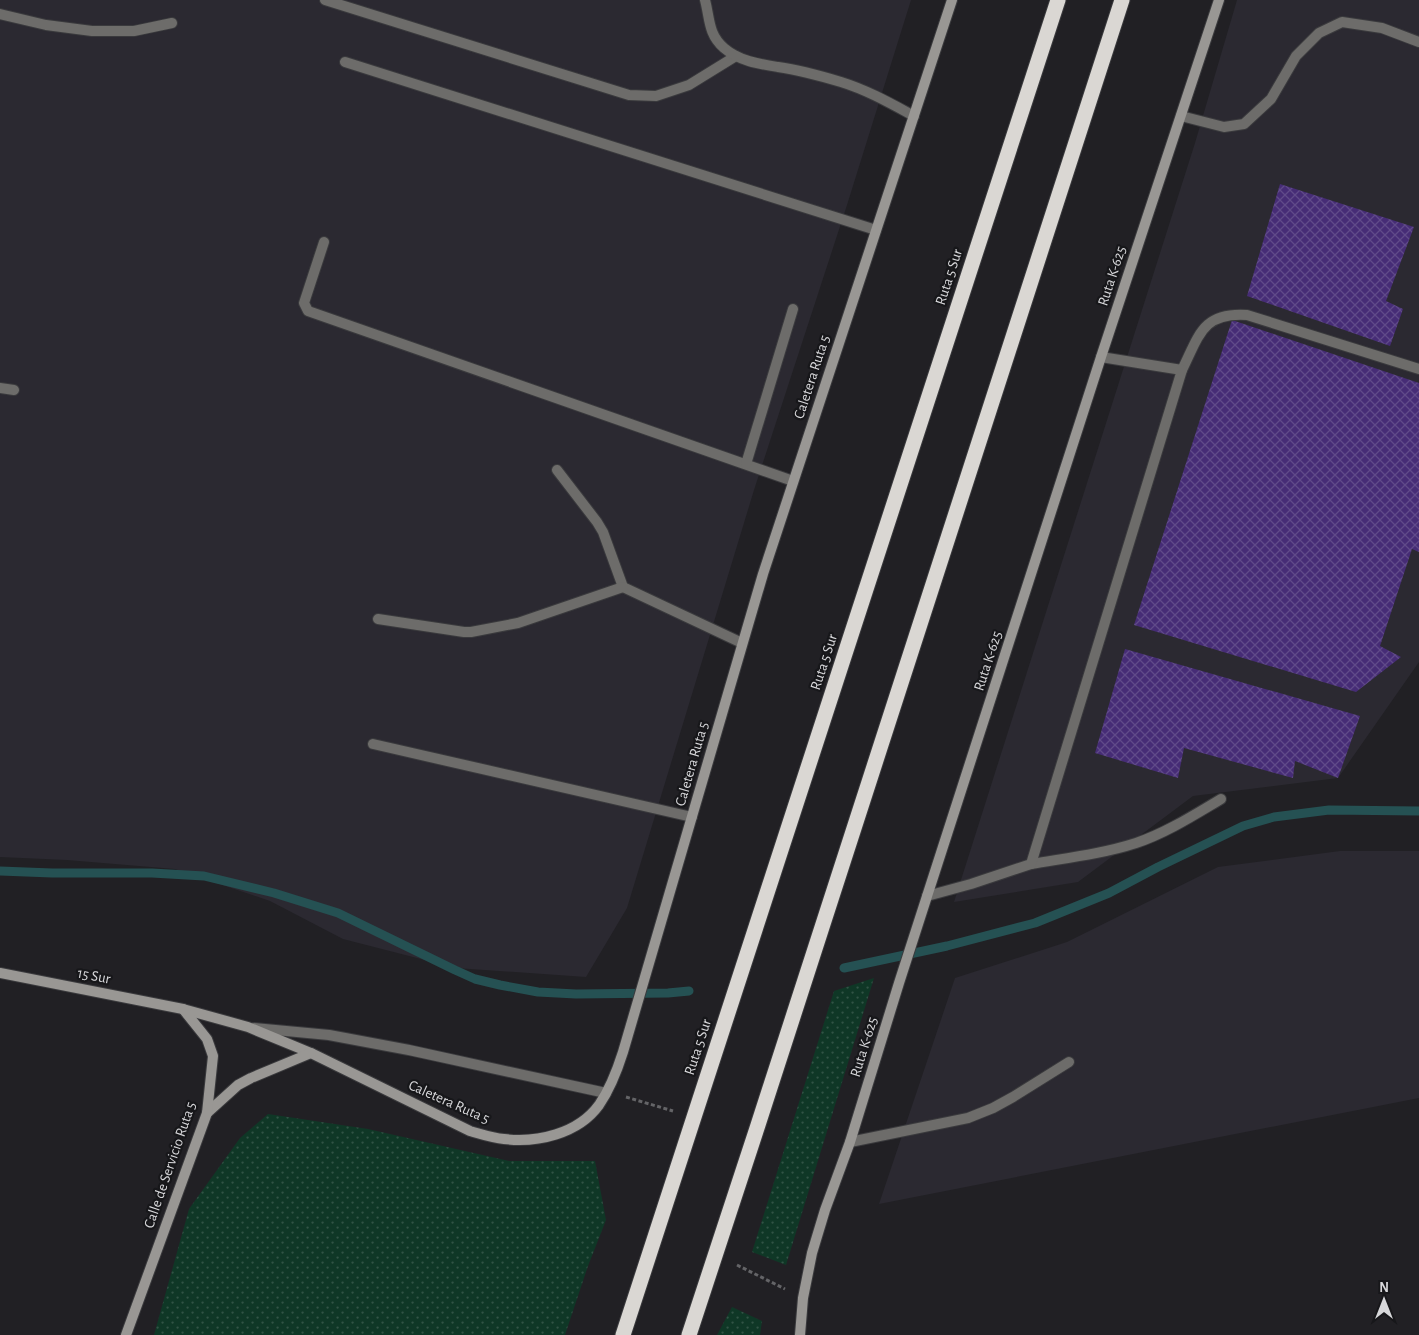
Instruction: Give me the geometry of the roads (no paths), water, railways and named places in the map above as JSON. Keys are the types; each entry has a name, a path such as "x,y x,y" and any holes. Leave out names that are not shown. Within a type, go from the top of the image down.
{"highway":[{"name":"Ruta 5 Sur","path":"623,1335 1058,0"},
{"path":"689,1335 1122,0"}],"main road":[{"name":"Caletera Ruta 5","path":"183,1009 248,1027 311,1054 470,1131 487,1136 523,1140 557,1134 573,1128 587,1118 598,1106 616,1073 633,1020 763,574 952,0"},
{"name":"Ruta K-625","path":"800,1335 803,1298 812,1253 825,1210 850,1142 916,930 1219,0"},
{"name":"15 Sur","path":"0,973 183,1009"},
{"name":"Calle de Servicio Ruta 5","path":"126,1335 207,1113 213,1056 207,1039 183,1009"},
{"path":"207,1113 238,1085 311,1054"}],"lane":[{"path":"325,0 630,95 656,96 689,85 736,56"},
{"path":"705,0 709,26 715,38 724,48 736,56 762,65 842,82 874,94 914,116"},
{"path":"0,14 46,26 92,31 134,31 172,23"},
{"path":"1181,116 1224,127 1244,124 1272,99 1296,56 1319,33 1342,22 1382,28 1419,42"},
{"path":"345,62 876,230"},
{"path":"324,242 304,304 308,311 793,481"},
{"path":"746,464 793,309"},
{"path":"1031,864 1182,370 1201,332 1213,320 1223,316 1234,314 1247,315 1419,369"},
{"path":"1102,357 1182,370"},
{"path":"0,388 14,390"},
{"path":"557,470 603,532 623,588"},
{"path":"378,619 471,632 518,623 623,588 742,643"},
{"path":"373,744 692,816"},
{"path":"927,896 1031,864 1111,850 1137,843 1161,833 1221,799"},
{"path":"248,1027 329,1035 606,1092"},
{"path":"850,1142 968,1118 993,1108 1070,1062"}],"waterway":[{"path":"844,968 947,946 1035,923 1109,893 1243,826 1274,817 1329,810 1419,811"},
{"path":"0,871 152,873 204,876 274,893 338,913 475,979 500,985 538,992 576,994 689,991"}]}
